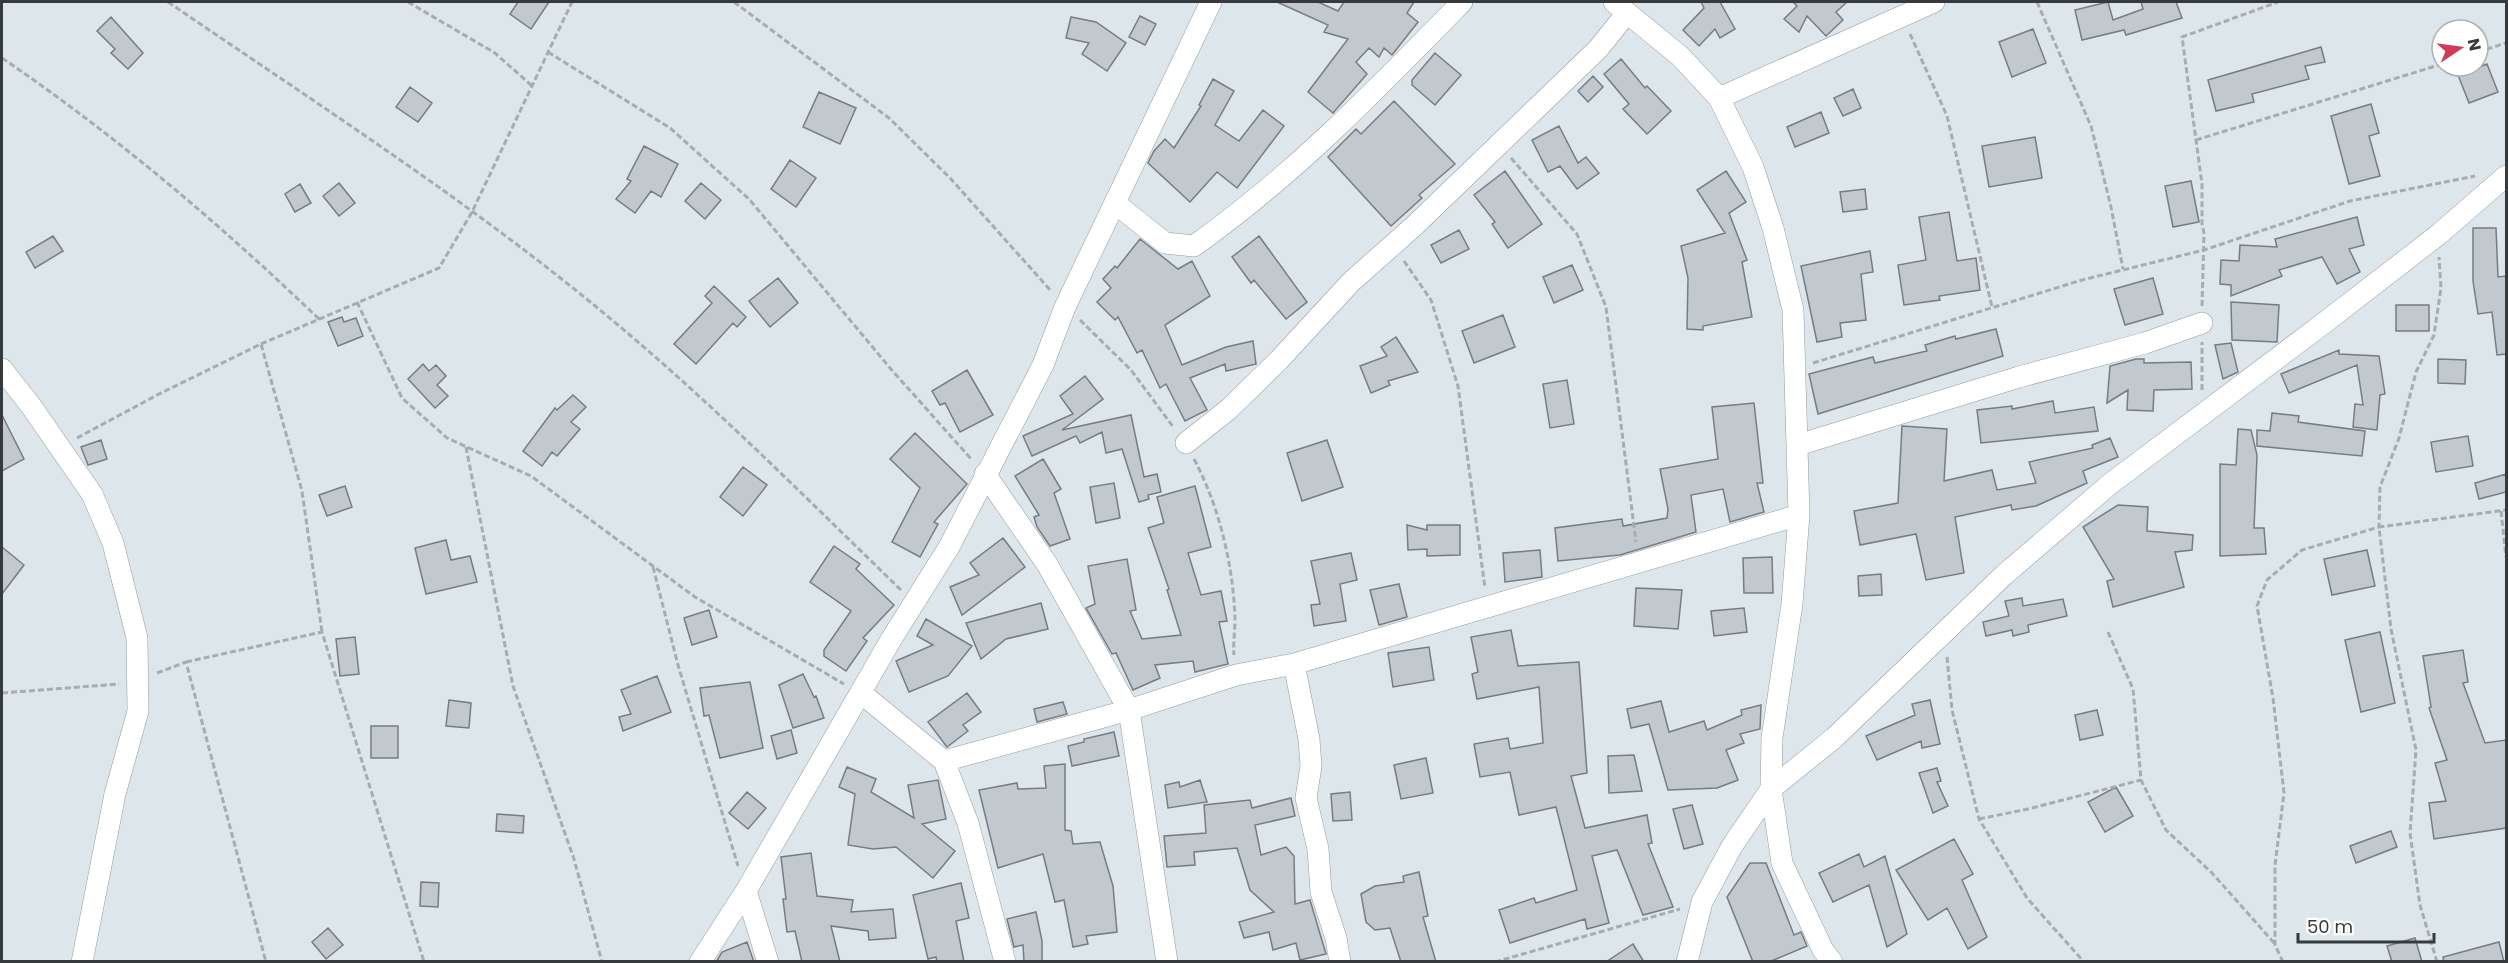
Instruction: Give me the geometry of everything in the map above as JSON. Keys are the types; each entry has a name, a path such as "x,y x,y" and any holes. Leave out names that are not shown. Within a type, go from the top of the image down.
{"street":[{"path":"700,962 746,891 913,602 949,547 1043,365 1065,307 1211,2"},
{"path":"1115,202 1165,243 1194,246 1284,177 1366,100 1462,2"},
{"path":"1719,98 1934,2"},
{"path":"1186,443 1229,409 1279,360 1351,282 1393,245 1598,49 1621,7 1680,56 1719,98 1753,167 1773,228 1793,310 1797,368 1799,514 1792,604 1772,738 1771,789 1782,863 1823,950 1832,962"},
{"path":"1687,962 1702,903 1732,846 1771,789 1834,738 2004,574 2110,484 2201,418 2438,235 2506,176"},
{"path":"1798,445 2019,377 2145,344 2202,323"},
{"path":"2,369 31,406 92,494 113,543 137,638 138,711 115,794 82,962"},
{"path":"985,474 1047,564 1129,710 1167,962"},
{"path":"944,761 1129,710 1236,675 1294,664 1799,514"},
{"path":"1294,664 1309,739 1311,766 1306,798 1318,849 1321,892 1336,938 1340,962"},
{"path":"861,693 944,761 968,824 1005,962"},
{"path":"746,891 768,962"}],"path":[{"path":"168,2 472,212 617,324 712,407 913,602"},
{"path":"408,2 495,54 532,86"},
{"path":"59,448 159,394 261,344 439,268 472,212 572,2"},
{"path":"734,2 889,118 950,178 1065,307 1131,370 1186,443 1209,488 1230,568 1235,619 1236,675"},
{"path":"2037,2 2091,126 2111,207 2123,270"},
{"path":"2201,418 2204,250 2202,184 2182,37 2278,2"},
{"path":"1902,16 1947,116 1992,307"},
{"path":"2490,48 2506,43"},
{"path":"548,52 670,129 749,199 890,368 985,474"},
{"path":"2,58 65,101 236,240 318,319"},
{"path":"2196,140 2430,68"},
{"path":"1498,143 1577,234 1606,306 1639,563"},
{"path":"1797,368 1992,307 2204,250 2350,201 2484,174"},
{"path":"2437,962 2420,905 2415,874 2410,833 2416,750 2391,629 2379,527 2380,487 2399,438 2416,372 2434,335 2441,288 2438,235"},
{"path":"1393,245 1431,300 1458,386 1487,607"},
{"path":"357,302 402,398 447,438 531,476 695,597 799,660 861,693"},
{"path":"261,344 302,491 322,632 424,962"},
{"path":"466,447 513,686 574,859 602,962"},
{"path":"2275,945 2275,865 2284,793 2273,698 2257,606 2267,580 2302,550 2379,527 2506,510"},
{"path":"2501,512 2506,557"},
{"path":"652,566 681,676 746,891"},
{"path":"2,693 107,686 137,680 186,662 322,632"},
{"path":"1944,632 1952,710 1979,819 2027,898 2084,962"},
{"path":"2108,632 2133,689 2141,780 2166,830 2212,873 2275,945 2283,962"},
{"path":"186,662 266,962"},
{"path":"1979,819 2141,780"},
{"path":"1494,962 1702,903"}],"building":[{"path":"518,2 549,2 531,29 510,14"},
{"path":"1277,2 1318,2 1338,11 1344,2 1414,2 1407,13 1418,22 1392,55 1384,48 1379,57 1369,48 1356,62 1367,74 1333,113 1308,92 1348,39 1324,32 1328,25"},
{"path":"1701,2 1720,2 1735,29 1720,38 1715,29 1699,46 1683,30 1704,8"},
{"path":"1793,2 1847,2 1836,12 1843,20 1826,36 1807,16 1799,32 1784,19 1797,6"},
{"path":"2108,2 2113,20 2143,9 2141,2 2176,2 2182,18 2126,35 2124,30 2082,40 2075,10"},
{"path":"1140,16 1156,24 1145,45 1129,37"},
{"path":"111,17 143,53 128,69 111,53 115,49 97,31"},
{"path":"1071,17 1096,22 1126,43 1107,71 1082,54 1089,43 1066,38"},
{"path":"2033,29 2046,63 2012,77 1999,42"},
{"path":"2321,47 2325,62 2305,66 2309,79 2252,94 2254,102 2216,111 2208,80"},
{"path":"1435,53 1461,75 1435,105 1412,85 1412,80"},
{"path":"1621,59 1645,88 1647,86 1671,111 1647,134 1623,109 1629,104 1604,74"},
{"path":"2490,72 2498,92 2469,103 2459,78 2490,78"},
{"path":"1593,76 1603,87 1588,102 1578,91"},
{"path":"1213,79 1234,91 1215,125 1239,141 1263,110 1284,126 1237,188 1217,172 1190,202 1148,163 1154,151 1165,139 1174,148 1201,106 1199,105"},
{"path":"410,87 432,103 418,122 396,107"},
{"path":"1853,89 1861,108 1843,116 1834,98"},
{"path":"819,92 856,108 840,144 803,127"},
{"path":"1394,101 1455,164 1419,195 1422,198 1391,226 1328,157 1356,129 1361,134"},
{"path":"2371,104 2379,133 2369,136 2380,176 2349,184 2331,116"},
{"path":"1821,112 1829,133 1795,147 1787,127"},
{"path":"1559,126 1578,163 1586,157 1599,173 1577,189 1560,166 1548,172 1532,140"},
{"path":"2035,137 2042,178 1989,187 1982,146"},
{"path":"644,146 678,164 661,197 651,191 635,213 616,199 631,181 627,179"},
{"path":"790,160 816,178 796,207 771,189"},
{"path":"1505,171 1542,224 1508,248 1492,224 1495,222 1474,195"},
{"path":"1726,171 1746,202 1729,213 1747,260 1742,262 1752,317 1703,326 1703,330 1687,329 1688,278 1681,246 1725,233 1697,190"},
{"path":"2191,181 2199,222 2173,227 2165,186"},
{"path":"339,183 355,203 339,216 323,196"},
{"path":"701,183 721,200 705,219 685,201"},
{"path":"300,184 311,203 295,212 285,194"},
{"path":"1865,189 1867,209 1843,212 1840,192"},
{"path":"1949,212 1957,261 1976,258 1980,290 1939,296 1940,300 1904,305 1898,265 1926,260 1919,217"},
{"path":"2357,217 2364,245 2349,249 2360,272 2337,284 2322,257 2279,270 2282,276 2231,296 2231,285 2220,284 2221,260 2239,261 2240,245 2277,247 2275,239"},
{"path":"2473,228 2496,228 2498,277 2506,276 2506,354 2497,355 2492,312 2478,314 2473,281"},
{"path":"1459,230 1469,249 1441,263 1431,245"},
{"path":"53,236 63,251 35,268 26,252"},
{"path":"1259,236 1307,302 1286,319 1254,280 1251,283 1232,257"},
{"path":"1140,239 1178,269 1192,261 1210,296 1165,325 1182,365 1226,347 1253,341 1256,364 1226,371 1225,364 1190,378 1207,410 1185,421 1166,384 1160,388 1142,350 1137,353 1118,317 1115,320 1097,302 1111,288 1103,279 1115,266 1117,268"},
{"path":"1870,251 1873,272 1861,274 1866,320 1840,323 1842,337 1817,342 1801,266"},
{"path":"1572,265 1583,290 1554,303 1543,277"},
{"path":"778,278 798,303 770,327 749,301"},
{"path":"2153,278 2163,314 2125,325 2114,289"},
{"path":"714,286 746,317 737,327 733,323 696,364 674,344 712,303 705,296"},
{"path":"2231,302 2279,305 2277,342 2232,340"},
{"path":"2396,305 2429,305 2429,331 2396,331"},
{"path":"1503,315 1515,347 1474,363 1462,331"},
{"path":"342,317 344,322 356,318 363,336 338,346 328,322"},
{"path":"1996,329 2003,356 1818,414 1809,374 1873,357 1875,363 1927,351 1925,345 1955,336 1956,339"},
{"path":"1396,337 1418,372 1388,381 1390,385 1371,393 1360,366 1387,356 1381,347"},
{"path":"2231,343 2238,372 2223,379 2215,345"},
{"path":"2339,350 2339,354 2379,356 2385,394 2380,395 2377,430 2353,427 2355,404 2363,405 2357,365 2289,393 2281,374"},
{"path":"2144,359 2144,363 2191,362 2192,389 2154,390 2153,411 2127,410 2128,390 2107,403 2110,366"},
{"path":"2438,359 2466,360 2465,384 2438,383"},
{"path":"423,364 429,371 436,365 446,376 437,385 448,396 435,408 408,379"},
{"path":"967,370 993,415 960,432 945,403 940,405 932,391"},
{"path":"1085,376 1103,399 1062,430 1131,415 1144,477 1157,474 1161,492 1148,495 1149,499 1139,502 1122,449 1106,453 1102,432 1080,443 1076,436 1032,456 1023,436 1073,414 1060,396"},
{"path":"1567,380 1574,424 1550,428 1543,384"},
{"path":"573,395 586,407 571,422 580,429 557,456 552,452 542,466 523,451 555,408 557,410"},
{"path":"2053,401 2055,413 2094,407 2098,431 1981,443 1977,410 2012,406 2012,409"},
{"path":"1754,403 1763,483 1757,483 1764,512 1730,522 1723,489 1691,495 1696,532 1620,555 1558,561 1555,528 1622,519 1623,526 1667,518 1668,509 1660,469 1718,459 1712,407"},
{"path":"2272,413 2299,416 2298,422 2365,431 2362,456 2257,446 2257,430 2270,431"},
{"path":"2,415 24,459 2,471"},
{"path":"1902,426 1947,429 1944,481 1992,470 1997,490 2036,483 2029,462 2093,448 2092,445 2110,438 2118,457 2083,471 2087,483 2036,506 2012,510 2011,505 1955,517 1964,573 1926,580 1916,534 1860,545 1854,511 1898,503"},
{"path":"2238,429 2251,430 2257,455 2254,528 2264,528 2266,554 2220,556 2220,464 2236,465"},
{"path":"915,433 967,484 934,522 938,524 920,557 892,542 920,488 890,459"},
{"path":"2468,436 2473,466 2436,472 2431,442"},
{"path":"101,440 107,459 88,465 81,447"},
{"path":"1327,440 1343,487 1302,501 1287,453"},
{"path":"1043,459 1061,489 1054,493 1070,539 1050,546 1037,527 1034,517 1039,515 1015,476"},
{"path":"743,467 767,485 743,516 720,497"},
{"path":"2506,474 2506,492 2479,499 2475,483"},
{"path":"1114,483 1120,518 1096,523 1090,487"},
{"path":"345,486 352,507 327,516 319,495"},
{"path":"1195,486 1211,547 1188,553 1201,595 1221,591 1227,621 1219,622 1228,664 1195,672 1193,661 1155,665 1160,678 1133,690 1116,653 1112,654 1086,608 1095,604 1088,566 1127,559 1136,610 1130,611 1142,639 1181,635 1167,590 1169,589 1148,528 1164,523 1157,497"},
{"path":"2118,505 2148,507 2147,531 2193,535 2192,550 2175,552 2184,587 2113,607 2107,581 2114,579 2083,527"},
{"path":"1407,525 1427,530 1427,525 1460,525 1460,555 1427,556 1427,549 1408,550"},
{"path":"1003,538 1025,567 962,615 950,587 979,575 970,563"},
{"path":"446,540 451,560 470,556 477,582 426,594 415,548"},
{"path":"834,546 860,564 856,569 894,605 863,638 867,641 846,671 824,656 824,650 851,611 810,582"},
{"path":"2,547 24,565 2,594"},
{"path":"1540,550 1542,577 1505,582 1503,553"},
{"path":"2367,550 2375,586 2332,595 2324,559"},
{"path":"1351,553 1357,580 1340,584 1346,621 1314,626 1311,605 1320,604 1311,561"},
{"path":"1772,557 1773,593 1744,593 1743,558"},
{"path":"1881,574 1882,595 1859,596 1858,576"},
{"path":"1399,584 1407,617 1379,625 1370,590"},
{"path":"1636,588 1682,590 1678,629 1634,626"},
{"path":"2022,598 2023,606 2063,599 2067,616 2028,625 2029,632 2013,636 2012,630 1986,636 1983,622 2009,616 2005,601"},
{"path":"1041,603 1048,629 1006,639 981,659 966,623"},
{"path":"1744,608 1747,632 1714,636 1711,611"},
{"path":"709,610 717,637 692,645 684,618"},
{"path":"926,619 972,646 948,676 909,692 896,661 933,645 917,636"},
{"path":"1511,630 1518,666 1579,662 1587,773 1571,776 1585,828 1647,815 1652,843 1648,844 1673,907 1643,915 1617,850 1592,856 1609,923 1587,929 1585,919 1510,943 1499,910 1534,898 1536,903 1577,890 1556,807 1519,815 1510,772 1480,777 1474,744 1508,738 1510,749 1543,743 1539,687 1477,699 1472,674 1478,672 1471,637"},
{"path":"2380,632 2395,703 2361,712 2345,640"},
{"path":"355,637 359,674 340,676 336,639"},
{"path":"1429,647 1434,680 1393,687 1388,653"},
{"path":"2463,650 2468,682 2463,683 2485,743 2506,740 2506,828 2434,839 2429,803 2446,801 2435,763 2447,760 2429,708 2431,707 2423,656"},
{"path":"803,674 814,697 816,696 824,718 793,728 779,685"},
{"path":"657,676 671,712 623,731 619,717 631,714 621,690"},
{"path":"750,682 763,748 720,758 709,715 704,716 700,688"},
{"path":"967,693 981,712 963,725 968,731 947,747 928,722"},
{"path":"449,700 471,703 469,728 446,726"},
{"path":"1930,700 1940,744 1922,748 1921,741 1877,760 1866,736 1915,715 1912,704"},
{"path":"1661,701 1669,732 1704,721 1707,730 1742,715 1741,710 1761,705 1760,729 1740,734 1744,743 1726,750 1738,780 1717,788 1668,790 1649,724 1631,728 1627,709"},
{"path":"1063,702 1067,714 1037,722 1034,709"},
{"path":"2097,710 2103,735 2080,740 2075,715"},
{"path":"371,726 398,726 398,758 371,758"},
{"path":"791,730 797,753 777,759 771,736"},
{"path":"1114,732 1119,756 1072,766 1068,746 1084,742 1084,739"},
{"path":"1634,755 1642,791 1609,793 1608,756"},
{"path":"1426,758 1433,793 1401,799 1394,765"},
{"path":"1065,764 1065,830 1071,831 1073,844 1100,842 1113,886 1117,932 1086,936 1088,944 1073,947 1064,900 1055,902 1043,854 998,868 979,790 1017,783 1018,789 1046,788 1044,766"},
{"path":"847,767 876,779 871,792 914,818 908,785 938,780 946,819 922,824 955,851 933,878 896,847 873,849 848,845 855,794 839,787"},
{"path":"1937,768 1941,781 1937,782 1948,806 1933,813 1919,773"},
{"path":"1200,780 1207,802 1168,808 1165,785 1179,782 1180,787"},
{"path":"2116,787 2133,816 2105,832 2088,802"},
{"path":"747,792 766,808 748,829 729,813"},
{"path":"1350,792 1352,820 1333,821 1331,794"},
{"path":"1291,798 1295,816 1255,825 1261,855 1286,847 1294,856 1295,904 1310,900 1326,954 1300,960 1296,943 1273,950 1269,932 1244,938 1239,922 1274,912 1250,890 1237,848 1194,852 1195,865 1167,867 1164,836 1206,833 1204,805 1250,800 1252,808"},
{"path":"1692,805 1703,844 1684,849 1673,809"},
{"path":"497,814 524,816 523,833 496,831"},
{"path":"2391,831 2397,847 2356,863 2350,846"},
{"path":"1954,839 1973,874 1962,880 1987,937 1968,949 1947,908 1928,920 1896,870"},
{"path":"811,853 817,896 853,900 851,912 893,909 896,938 869,940 868,931 831,926 840,962 802,962 795,931 787,932 781,857"},
{"path":"1859,854 1864,867 1885,856 1907,934 1887,947 1869,885 1833,902 1819,873"},
{"path":"1750,863 1766,863 1794,935 1801,932 1807,946 1769,962 1753,962 1727,897"},
{"path":"1419,872 1428,916 1423,917 1436,962 1401,962 1390,928 1375,930 1366,922 1361,894 1375,886 1404,882 1403,876"},
{"path":"421,882 439,883 438,907 420,906"},
{"path":"961,883 969,918 956,921 964,962 937,962 936,957 928,959 913,895"},
{"path":"1036,912 1042,941 1042,962 1024,962 1023,945 1014,947 1007,919"},
{"path":"328,928 343,945 326,959 312,942"},
{"path":"2415,938 2422,962 2392,962 2387,946"},
{"path":"747,942 754,962 716,962 722,952"},
{"path":"2499,942 2504,962 2444,962 2443,957"},
{"path":"1633,944 1644,962 1606,962"}]}
